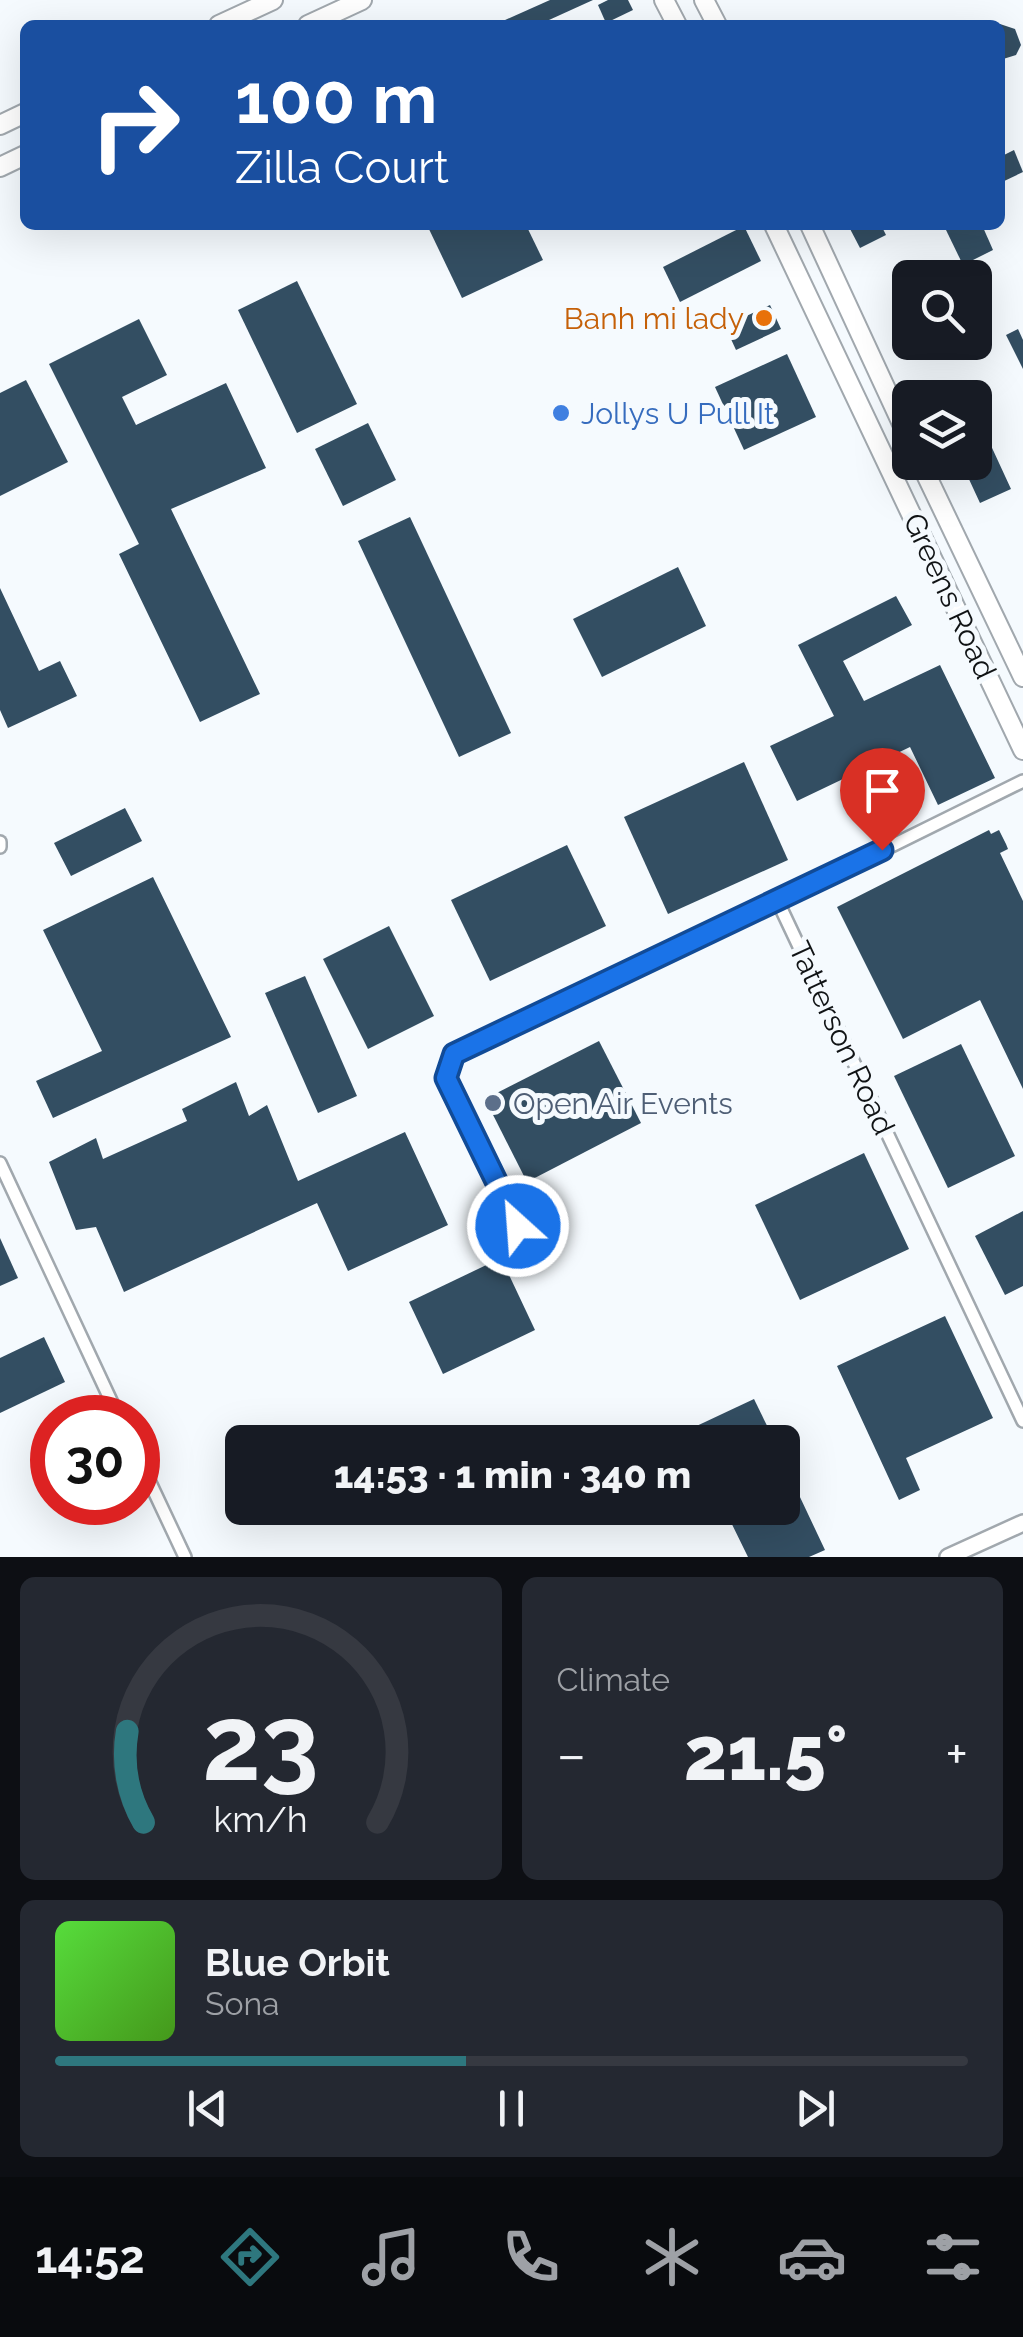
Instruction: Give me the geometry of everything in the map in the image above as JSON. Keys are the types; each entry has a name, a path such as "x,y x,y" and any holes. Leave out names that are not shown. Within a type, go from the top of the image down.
{"main road":[{"path":"230,20 273,0"},
{"path":"319,20 362,0"},
{"name":"Greens Road","path":"776,230 1023,750"},
{"path":"812,230 892,402"},
{"name":"Greens Road","path":"929,480 1023,677"},
{"path":"948,1557 1023,1523"}],"street":[{"path":"518,1226 446,1078 454,1054 778,902 1023,781"},
{"name":"Tatterson Road","path":"778,902 1023,1421"},
{"path":"0,1163 108,1395"},
{"path":"160,1505 184,1557"}],"building":[{"path":"550,0 593,0 549,20 505,20"},
{"path":"608,0 628,0 633,10 605,20 598,5"},
{"path":"1005,26 1015,29 1021,45 1016,55 1005,58"},
{"path":"1014,150 1023,172 1005,181 1005,154"},
{"path":"429,230 528,230 543,260 462,298"},
{"path":"736,230 746,230 761,261 680,302 663,267"},
{"path":"851,230 884,230 886,235 860,248"},
{"path":"946,230 984,230 993,250 973,260 961,260"},
{"path":"297,281 357,404 297,433 238,310"},
{"path":"770,305 781,329 736,350 725,326"},
{"path":"139,319 167,375 122,397 136,425 226,383 266,468 171,509 260,694 200,722 119,554 139,544 49,364"},
{"path":"1018,329 1023,340 1023,369 1006,335"},
{"path":"787,354 816,417 744,450 715,387"},
{"path":"26,380 68,462 0,496 0,393"},
{"path":"368,423 396,480 343,506 315,449"},
{"path":"992,448 1011,489 980,503 969,480 992,480"},
{"path":"410,517 511,733 459,757 358,541"},
{"path":"678,567 706,626 602,677 573,619"},
{"path":"0,588 39,671 60,661 77,696 8,728 0,710"},
{"path":"896,596 912,625 843,661 864,701 940,665 995,778 938,805 910,747 797,801 770,746 834,716 798,645"},
{"path":"744,762 788,860 668,914 624,817"},
{"path":"125,808 142,841 71,876 54,843"},
{"path":"989,830 991,834 999,830 1006,844 1008,849 1000,853 1023,901 1023,1089 980,1000 903,1039 837,907"},
{"path":"567,845 606,926 490,981 451,900"},
{"path":"153,877 231,1037 53,1118 36,1081 102,1051 43,930"},
{"path":"389,926 434,1016 368,1049 323,959"},
{"path":"305,976 357,1096 318,1113 265,993"},
{"path":"599,1041 641,1123 527,1182 485,1099"},
{"path":"961,1044 1015,1156 948,1188 894,1076"},
{"path":"236,1082 249,1116 267,1105 298,1181 405,1132 448,1225 348,1271 317,1203 124,1292 96,1227 76,1230 49,1162 96,1138 103,1159 187,1121 182,1109"},
{"path":"864,1153 909,1249 800,1300 755,1205"},
{"path":"1023,1211 1023,1286 1005,1295 975,1236"},
{"path":"0,1238 18,1278 0,1286"},
{"path":"501,1258 535,1330 443,1374 409,1302"},
{"path":"945,1316 993,1418 906,1458 920,1490 899,1500 837,1366"},
{"path":"44,1337 65,1382 30,1395 30,1399 0,1413 0,1358"},
{"path":"754,1399 767,1425 699,1425"},
{"path":"800,1497 825,1550 809,1557 748,1557 732,1525 800,1525"}],"place":[{"name":"Banh mi lady","path":"764,318"},
{"name":"Jollys U Pull It","path":"561,413"},
{"name":"Open Air Events","path":"493,1103"}],"route":[{"path":"518,1226 446,1078 454,1054 882,850"}]}
